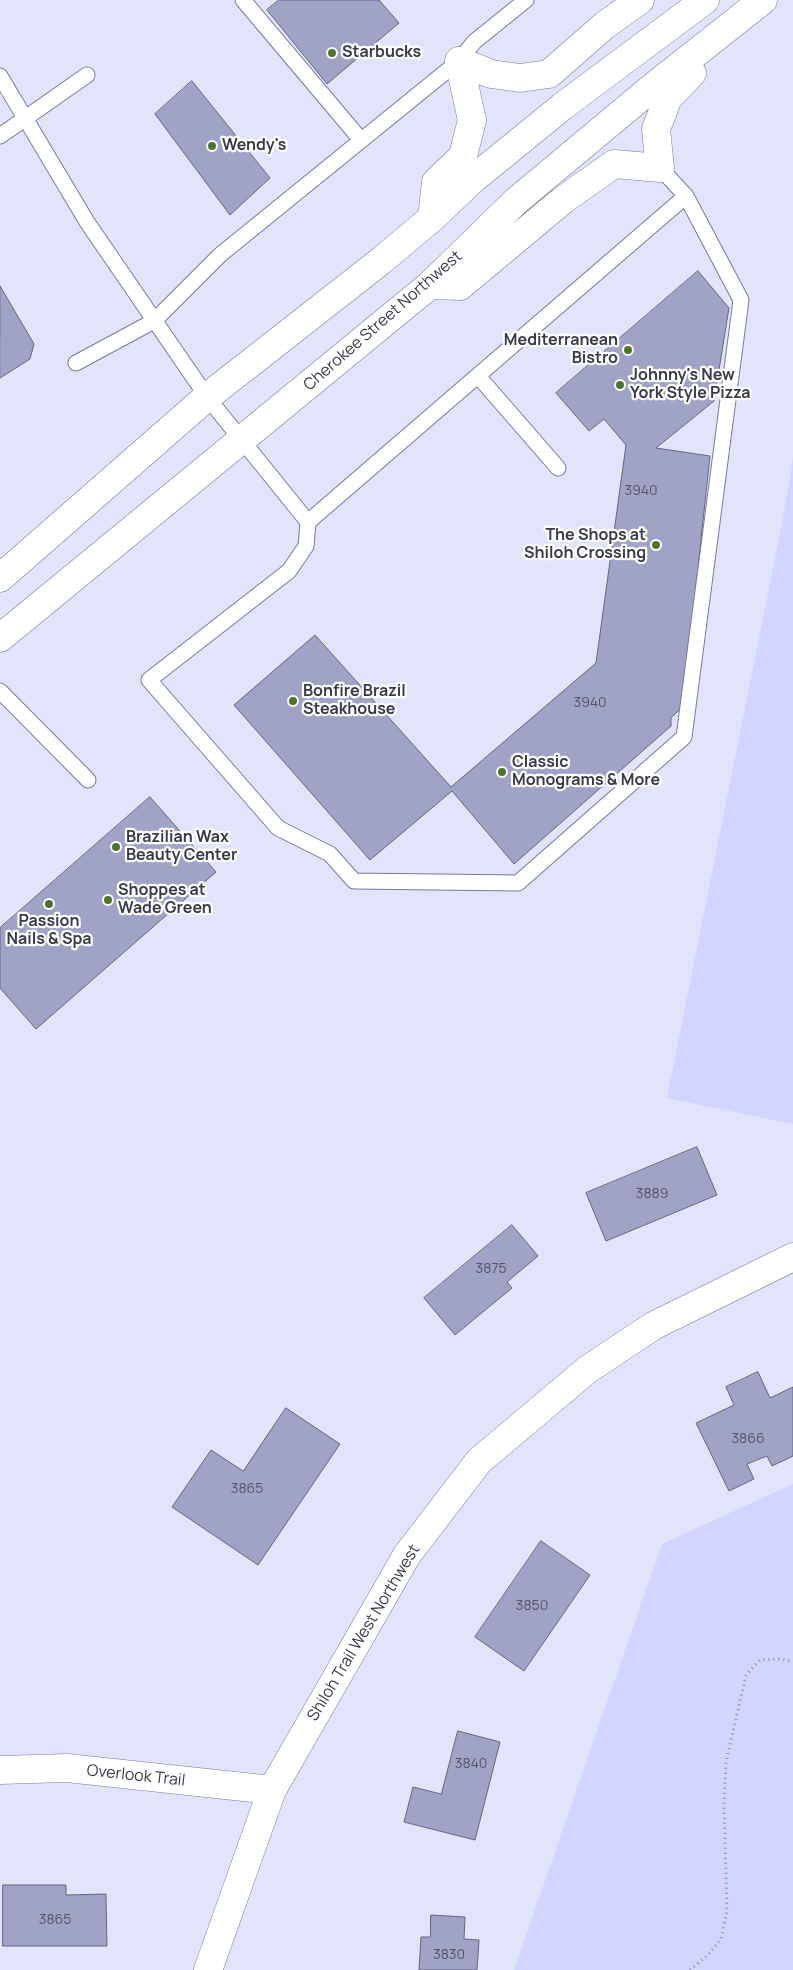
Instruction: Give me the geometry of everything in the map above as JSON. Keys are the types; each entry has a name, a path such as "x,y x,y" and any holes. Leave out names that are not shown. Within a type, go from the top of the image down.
{"main road":[{"path":"459,61 491,74 520,78 548,74 605,25 640,0"},
{"path":"0,578 207,398 432,218 472,180 564,106 704,0"},
{"path":"430,285 460,286 563,200 614,164 660,168 656,129 668,98 762,1"},
{"name":"Cherokee Street Northwest","path":"0,638 430,285 515,202 654,86 762,1"},
{"path":"432,218 436,182 463,156 472,120 459,61"},
{"name":"Shiloh Trail West Northwest","path":"208,1970 272,1790 407,1555 480,1461 587,1370 653,1326 793,1257"},
{"name":"Overlook Trail","path":"0,1770 67,1768 272,1790"}],"lane":[{"path":"242,0 361,140"},
{"path":"76,364 154,320 220,255 459,61 474,42 526,0"},
{"path":"0,136 87,75"},
{"path":"0,76 87,222 207,398 308,522 306,546 289,571 148,680 278,828 330,854 354,881 518,883 684,737 741,300 686,196 660,168"},
{"path":"308,522 686,196"},
{"path":"478,376 558,468"},
{"path":"0,691 88,780"}],"path":[{"path":"690,1970 708,1955 721,1939 727,1911 724,1803 726,1762 746,1675 760,1660 781,1659 793,1662"}],"shaded area":[{"path":"793,459 793,1124 667,1098 782,524"},
{"path":"793,1484 793,1970 514,1970 662,1544"}],"building":[{"name":"Starbucks","path":"279,0 379,0 399,23 327,84 267,10"},
{"name":"Wendy's","path":"192,81 270,178 230,215 155,114"},
{"name":"The Shops at Shiloh Crossing","path":"698,271 729,308 714,401 656,448 710,456 683,706 671,718 671,726 514,864 452,791 370,860 234,705 315,635 451,787 596,663 626,445 604,419 589,431 556,393"},
{"path":"0,286 34,344 30,359 0,378"},
{"name":"Shoppes at Wade Green","path":"150,797 216,872 36,1029 0,988 0,928"},
{"path":"697,1147 717,1195 606,1241 586,1193"},
{"path":"512,1225 538,1256 507,1282 512,1288 455,1335 424,1298"},
{"path":"758,1372 770,1398 793,1387 793,1456 772,1466 767,1456 747,1464 754,1479 729,1491 696,1423 734,1405 726,1387"},
{"path":"286,1408 340,1444 258,1565 172,1507 211,1450 243,1471"},
{"path":"541,1541 590,1575 524,1671 475,1637"},
{"path":"458,1731 500,1742 475,1840 404,1822 413,1787 441,1794"},
{"path":"3,1885 66,1885 66,1895 106,1894 107,1946 3,1946"},
{"path":"431,1915 465,1917 464,1939 479,1940 477,1970 419,1970 421,1937 430,1937"}],"place":[{"name":"Starbucks","path":"332,53"},
{"name":"Wendy's","path":"212,146"},
{"name":"Mediterranean Bistro","path":"628,350"},
{"name":"Johnny's New York Style Pizza","path":"620,385"},
{"name":"The Shops at Shiloh Crossing","path":"656,545"},
{"name":"Bonfire Brazil Steakhouse","path":"293,701"},
{"name":"Classic Monograms & More","path":"502,772"},
{"name":"Brazilian Wax Beauty Center","path":"116,847"},
{"name":"Shoppes at Wade Green","path":"108,900"},
{"name":"Passion Nails & Spa","path":"49,904"}]}
